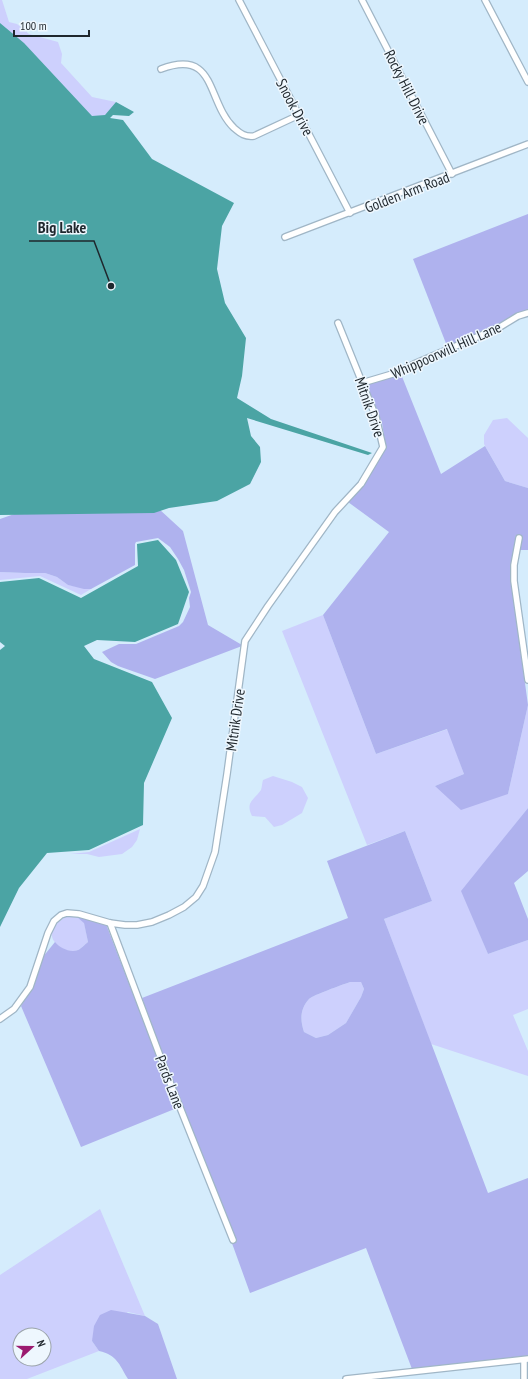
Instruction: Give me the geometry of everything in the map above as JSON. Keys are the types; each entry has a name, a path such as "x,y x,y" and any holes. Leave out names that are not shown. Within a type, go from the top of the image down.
{"street":[{"name":"Snook Drive","path":"240,0 350,213"},
{"name":"Rocky Hill Drive","path":"362,0 452,174"},
{"path":"484,0 528,82"},
{"path":"161,69 174,64 190,64 200,69 205,75 221,110 231,125 247,137 254,136 299,115"},
{"name":"Golden Arm Road","path":"285,237 528,144"},
{"name":"Whippoorwill Hill Lane","path":"362,383 399,372 414,364 500,327 518,316 528,314"},
{"name":"Mitnik Drive","path":"0,1019 14,1009 30,987 48,933 54,921 61,915 67,913 79,914 125,925 137,925 152,922 184,907 196,897 203,886 215,852 245,641 335,512 361,484 384,447 379,424 338,323"},
{"path":"519,538 514,565 514,581 528,680"},
{"name":"Pards Lane","path":"110,922 169,1080 233,1240"},
{"path":"346,1379 526,1360 524,1379"}],"shaded area":[{"path":"0,0 2,0 9,22 17,24 29,34 58,42 62,54 61,63 92,97 116,102 108,113 103,116 89,118 0,47"},
{"path":"0,23 24,43 92,116 105,115 116,102 134,112 129,116 113,115 110,118 123,120 152,159 234,203 222,226 217,269 225,303 246,338 242,376 237,398 271,419 372,453 368,455 247,418 251,436 260,447 261,462 250,484 217,501 169,508 154,513 0,515"},
{"path":"528,214 528,311 499,325 447,346 413,259"},
{"path":"401,374 441,474 485,446 505,481 528,488 528,550 520,550 522,535 516,535 511,565 511,582 528,705 508,794 461,810 435,786 464,774 447,729 376,754 323,615 389,532 348,502 363,485 386,448 382,423 366,385"},
{"path":"507,418 528,438 528,488 505,481 484,444 484,435 493,420"},
{"path":"159,509 183,531 208,625 242,646 155,679 118,666 111,662 102,652 119,644 136,644 179,626 183,622 190,607 189,598 191,592 184,570 178,559 170,547 158,538 136,542 135,565 91,589 68,585 57,577 45,573 0,572 0,519 26,510"},
{"path":"158,540 176,560 189,592 178,624 135,642 97,640 84,646 94,659 152,682 172,718 144,783 143,825 89,850 47,853 19,888 0,927 0,650 5,646 0,642 0,582 39,578 81,598 138,566 137,544"},
{"path":"0,572 45,573 57,577 68,585 91,589 81,595 40,576 0,580"},
{"path":"323,615 376,754 448,729 464,774 435,786 508,794 528,705 528,808 462,891 488,954 528,940 528,1009 513,1015 528,1051 528,1076 431,1044 384,919 432,901 405,831 367,845 282,631"},
{"path":"273,776 302,787 308,798 302,813 282,825 274,827 265,817 252,816 249,807 251,802 261,790 263,780"},
{"path":"528,808 528,871 514,883 528,919 528,940 488,954 461,891"},
{"path":"140,829 137,840 132,847 122,854 99,857 87,854 70,854 89,852"},
{"path":"405,831 432,901 384,919 488,1193 528,1178 528,1356 412,1369 366,1248 250,1293 229,1235 232,1243 237,1241 171,1079 142,998 348,918 327,861","holes":["350,982 361,982 364,989 346,1023 328,1035 316,1038 304,1032 302,1011 309,999"]},
{"path":"65,917 77,917 84,922 88,942 78,950 69,951 64,949 53,940 52,931 54,926"},
{"path":"77,917 106,924 177,1108 81,1147 21,1006 32,988 42,958 55,942 62,948 75,951 88,942 84,923"},
{"path":"350,982 361,982 364,989 346,1023 328,1035 316,1038 304,1032 302,1011 309,999"},
{"path":"100,1209 145,1316 128,1312 92,1341 99,1351 27,1379 0,1379 0,1275"},
{"path":"111,1310 145,1316 158,1324 177,1379 128,1379 114,1358 99,1351 92,1341 94,1326 100,1315"}],"place":[{"name":"Big Lake","path":"111,286"}]}
